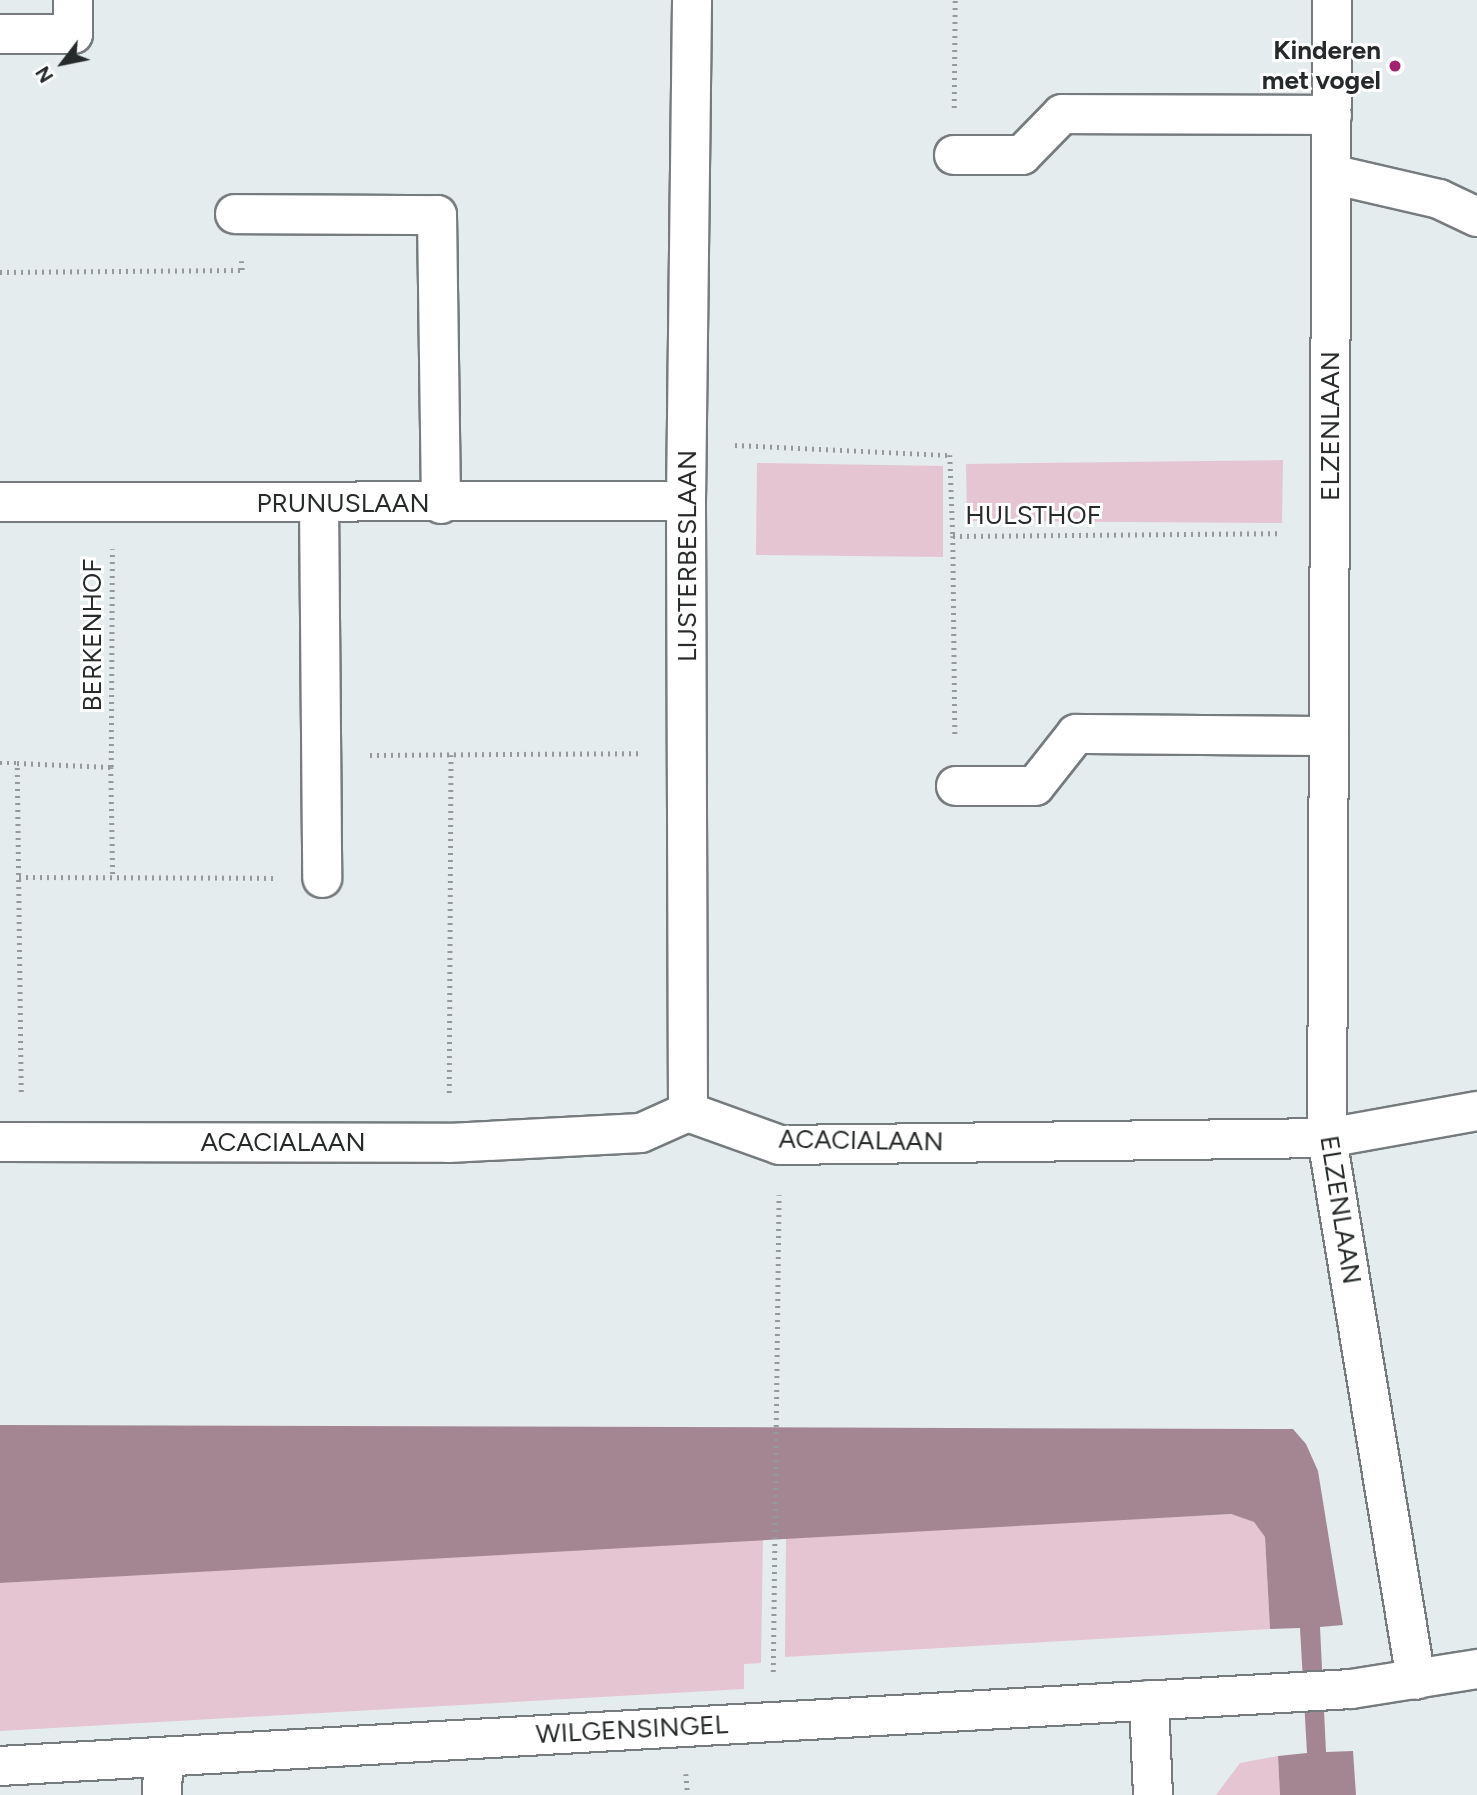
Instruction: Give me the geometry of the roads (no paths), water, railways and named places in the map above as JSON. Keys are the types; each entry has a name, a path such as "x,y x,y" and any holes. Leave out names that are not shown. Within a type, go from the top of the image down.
{"street":[{"path":"0,34 73,34 73,0"},
{"name":"LIJSTERBESLAAN","path":"688,1112 689,752 686,501 692,0"},
{"name":"ELZENLAAN","path":"1332,0 1327,1138 1416,1680"},
{"path":"954,155 1022,155 1062,114 1332,115"},
{"path":"1331,174 1439,199 1477,217"},
{"path":"235,214 438,215 441,504"},
{"name":"PRUNUSLAAN","path":"0,502 441,504 686,501"},
{"path":"319,503 322,878"},
{"path":"956,786 1035,786 1076,734 1329,736"},
{"name":"ACACIALAAN","path":"11,1142 449,1143 641,1133 688,1112 780,1145 1327,1138 1477,1111"},
{"name":"WILGENSINGEL","path":"0,1766 162,1777 771,1722 1337,1689 1477,1670"},
{"path":"1149,1700 1153,1795"}],"place":[{"name":"Kinderen met vogel","path":"1395,66"}]}
